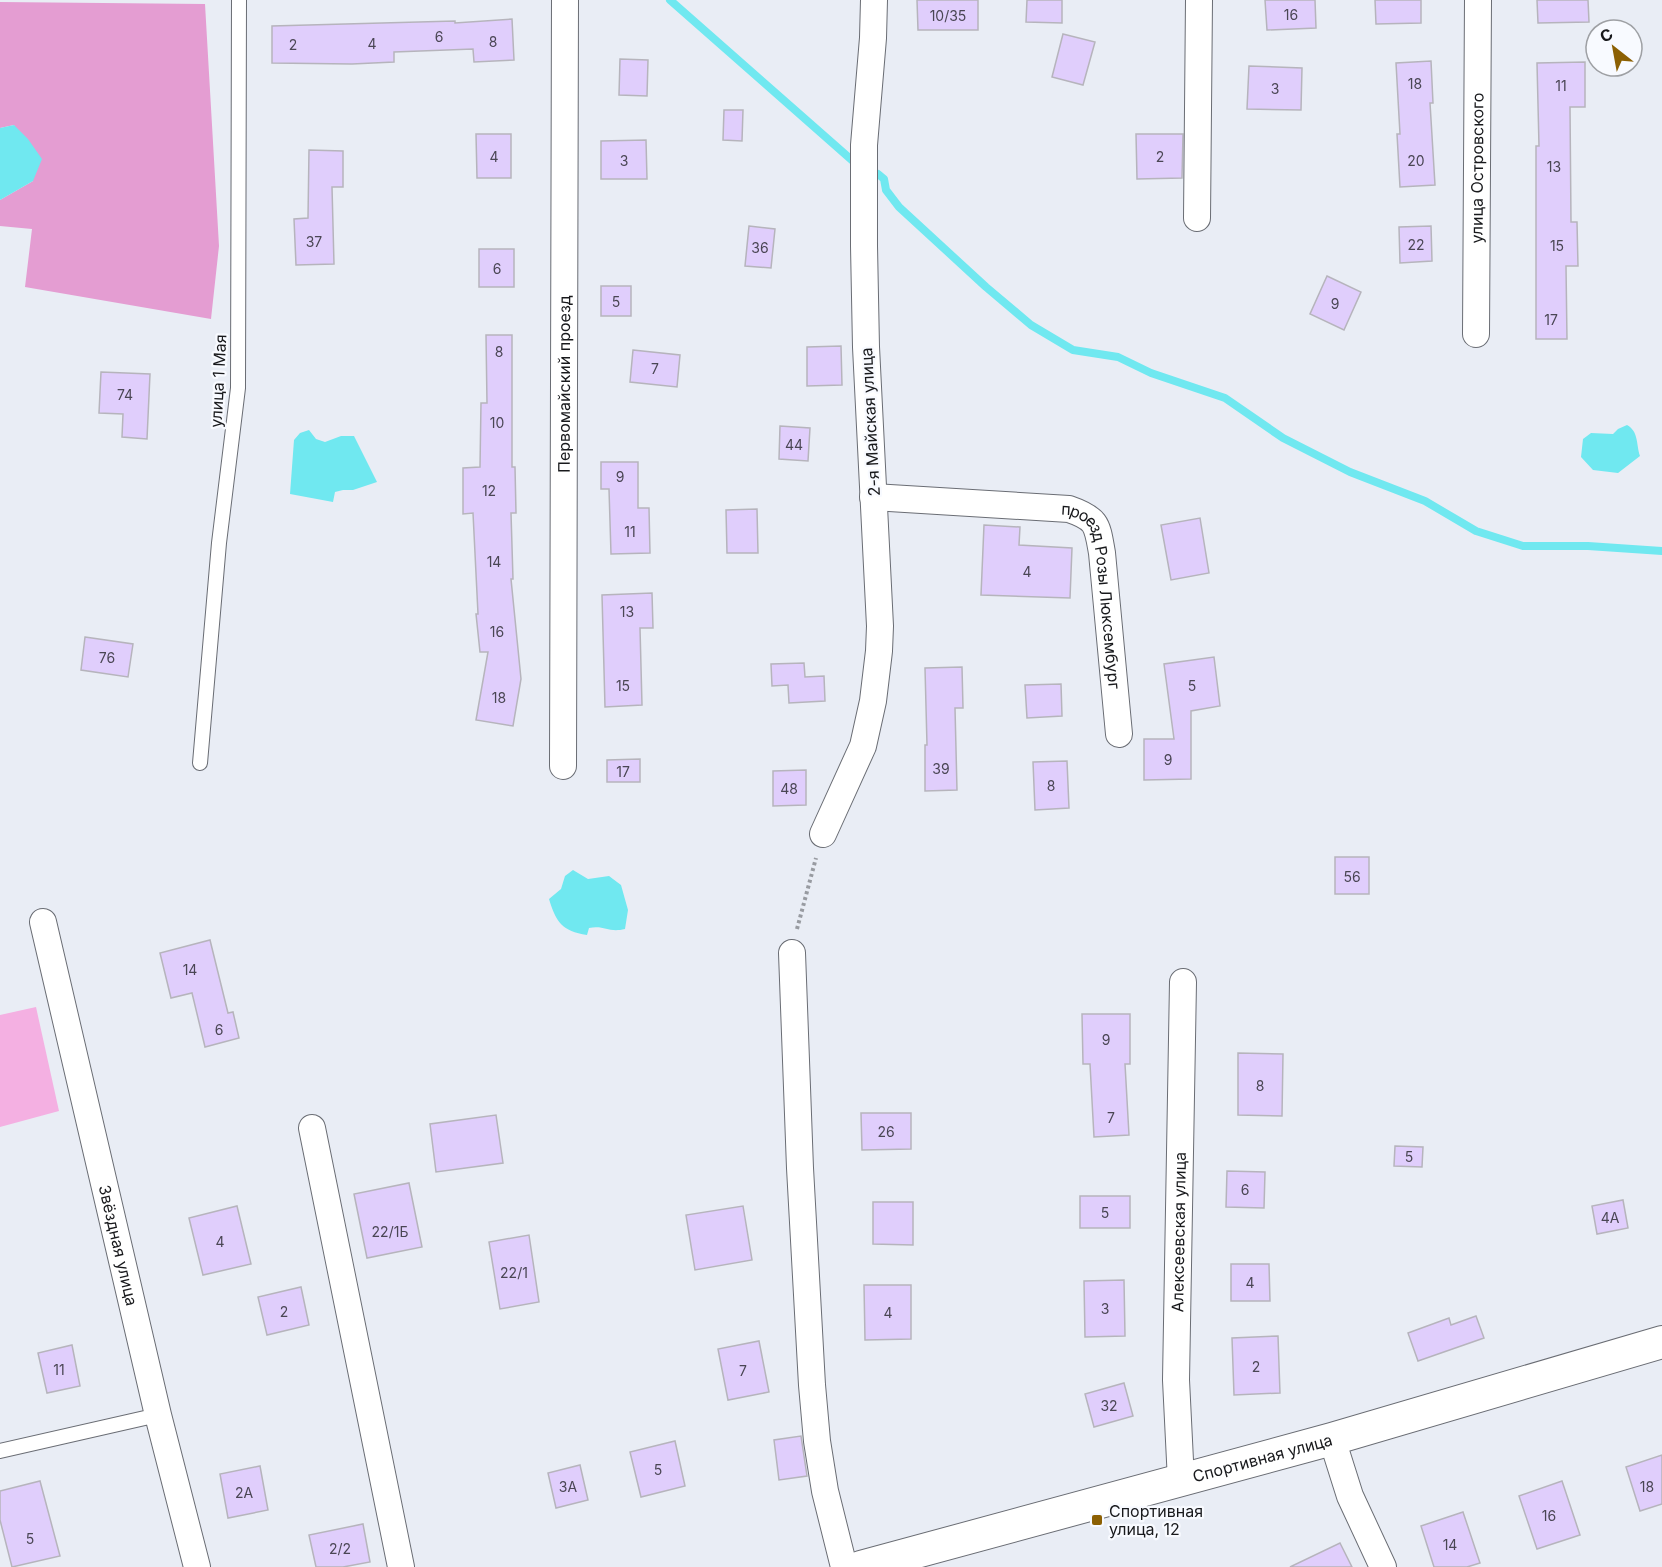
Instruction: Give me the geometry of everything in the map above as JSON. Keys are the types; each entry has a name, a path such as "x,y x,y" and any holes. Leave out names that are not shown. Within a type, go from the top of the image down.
{"street":[{"name":"Первомайский проезд","path":"563,766 565,0"},
{"name":"2-я Майская улица","path":"822,834 863,746 873,701 879,651 880,626 866,347 864,145 874,0"},
{"path":"1197,218 1200,0"},
{"name":"улица Островского","path":"1476,334 1478,0"},
{"name":"проезд Розы Люксембург","path":"873,496 1069,509 1086,515 1098,527 1102,553 1119,734"},
{"name":"Звёздная улица","path":"43,922 158,1415 196,1567"},
{"path":"792,953 800,1168 813,1396 825,1491 844,1567"},
{"name":"Алексеевская улица","path":"1181,1481 1176,1380 1183,982"},
{"path":"312,1128 401,1567"},
{"name":"Спортивная улица","path":"881,1565 1332,1439 1662,1341"},
{"path":"1332,1439 1350,1496 1383,1567"}],"lane":[{"name":"улица 1 Мая","path":"200,763 219,543 238,388 239,0"},
{"path":"0,1451 158,1415"}],"path":[{"path":"792,953 801,909 822,834"}],"shaded area":[{"path":"0,2 205,4 219,246 211,319 25,287 32,229 0,226 0,200 33,181 14,125 0,128"},
{"path":"36,1007 59,1111 0,1127 0,1015"}],"water":[{"path":"14,125 28,139 42,159 33,181 0,200 0,128"},
{"path":"1627,425 1634,431 1640,456 1618,473 1593,470 1581,457 1583,439 1591,433 1613,434"},
{"path":"309,430 316,439 325,442 341,436 354,436 377,482 353,490 335,492 333,502 290,494 294,440 300,433"},
{"path":"573,870 588,879 609,876 621,885 628,910 625,929 589,928 587,935 572,931 561,924 554,914 549,899 561,889 565,876"}],"building":[{"path":"917,0 978,0 978,30 918,30"},
{"path":"1027,0 1062,0 1062,23 1026,22"},
{"path":"1265,0 1315,0 1316,28 1267,30"},
{"path":"1375,0 1421,0 1421,23 1376,24"},
{"path":"1537,0 1588,0 1589,18 1584,18 1584,22 1538,23"},
{"path":"512,19 514,60 474,62 473,49 394,52 394,62 272,63 272,26 455,21 455,23"},
{"path":"1063,34 1095,42 1083,85 1052,77"},
{"path":"620,59 648,60 647,96 619,95"},
{"path":"1431,61 1433,103 1430,103 1435,185 1400,187 1396,63"},
{"path":"1584,62 1585,107 1570,107 1571,222 1577,222 1578,266 1566,266 1567,339 1536,339 1536,146 1539,146 1537,63"},
{"path":"1249,66 1302,68 1301,110 1247,109"},
{"path":"724,110 743,110 742,141 723,140"},
{"path":"476,134 511,134 511,178 477,178"},
{"path":"1136,134 1183,134 1182,178 1137,179"},
{"path":"646,140 647,179 601,179 601,141"},
{"path":"309,150 343,151 343,187 332,187 334,264 296,265 294,219 308,218"},
{"path":"749,226 775,229 771,268 745,266"},
{"path":"1431,226 1432,261 1400,263 1399,227"},
{"path":"479,249 514,249 514,287 479,287"},
{"path":"1327,276 1361,292 1344,330 1310,314"},
{"path":"601,286 631,286 631,316 601,316"},
{"path":"486,335 512,335 512,467 515,467 516,513 511,513 513,579 511,579 521,679 513,726 476,720 488,652 480,652 476,614 478,614 473,513 463,514 463,468 480,467 481,403 487,403"},
{"path":"841,346 842,385 807,386 807,347"},
{"path":"633,350 680,355 677,387 630,382"},
{"path":"101,372 150,374 147,439 122,437 123,414 99,413"},
{"path":"780,426 810,428 808,461 779,459"},
{"path":"601,462 638,462 638,508 649,508 650,553 611,554 609,489 601,489"},
{"path":"757,509 758,553 727,553 726,510"},
{"path":"1200,518 1209,573 1171,580 1161,525"},
{"path":"984,525 1020,527 1019,545 1072,548 1070,598 981,595"},
{"path":"652,593 653,628 640,628 642,705 605,707 602,595"},
{"path":"85,637 133,644 128,677 81,670"},
{"path":"1214,657 1220,706 1191,711 1191,779 1144,780 1144,739 1174,739 1164,664"},
{"path":"804,663 805,677 824,676 825,701 789,703 788,685 772,686 771,664"},
{"path":"962,667 963,708 955,708 957,790 925,791 925,745 927,745 925,668"},
{"path":"1061,684 1062,716 1027,718 1025,685"},
{"path":"640,759 640,782 607,782 607,760"},
{"path":"1067,761 1069,808 1035,810 1033,762"},
{"path":"806,770 806,805 773,806 773,771"},
{"path":"1335,857 1369,857 1369,894 1335,894"},
{"path":"210,940 228,1013 233,1012 239,1038 205,1047 192,993 171,998 160,953"},
{"path":"1082,1014 1130,1014 1130,1064 1125,1064 1129,1135 1094,1137 1090,1064 1083,1064"},
{"path":"1238,1053 1283,1054 1282,1116 1238,1115"},
{"path":"861,1113 911,1113 911,1149 862,1150"},
{"path":"496,1115 503,1163 436,1172 430,1124"},
{"path":"1395,1146 1423,1147 1422,1167 1394,1166"},
{"path":"1227,1171 1265,1172 1264,1208 1226,1207"},
{"path":"409,1183 422,1247 367,1258 354,1194"},
{"path":"1080,1196 1130,1196 1130,1228 1080,1228"},
{"path":"1623,1200 1628,1228 1597,1234 1592,1206"},
{"path":"873,1202 913,1202 913,1245 873,1244"},
{"path":"237,1206 251,1264 203,1275 189,1218"},
{"path":"743,1206 752,1260 695,1270 686,1215"},
{"path":"529,1235 539,1302 500,1309 489,1242"},
{"path":"1231,1264 1269,1264 1270,1301 1231,1301"},
{"path":"1124,1280 1125,1336 1085,1337 1084,1281"},
{"path":"864,1285 911,1285 911,1339 865,1340"},
{"path":"301,1287 309,1325 267,1335 258,1297"},
{"path":"1476,1316 1484,1338 1418,1361 1408,1333 1449,1318 1451,1325"},
{"path":"1278,1336 1280,1393 1234,1395 1232,1338"},
{"path":"759,1341 769,1392 728,1400 718,1349"},
{"path":"72,1345 80,1386 47,1393 38,1353"},
{"path":"1124,1383 1133,1416 1094,1427 1085,1394"},
{"path":"801,1436 807,1476 779,1480 774,1440"},
{"path":"675,1441 685,1486 641,1497 630,1452"},
{"path":"1662,1455 1662,1504 1640,1511 1626,1467"},
{"path":"580,1465 588,1500 556,1508 548,1473"},
{"path":"260,1466 268,1510 228,1518 220,1474"},
{"path":"40,1481 60,1556 12,1567 0,1520 0,1491"},
{"path":"1562,1481 1580,1535 1537,1549 1519,1496"},
{"path":"1463,1512 1480,1563 1467,1567 1434,1567 1421,1526"},
{"path":"363,1524 370,1562 343,1567 316,1567 309,1535"},
{"path":"1340,1543 1352,1567 1290,1567"}],"waterway":[{"path":"670,0 854,162"},
{"path":"878,174 884,179 886,190 899,207 986,287 1031,325 1073,350 1118,357 1151,373 1225,398 1283,438 1350,472 1425,501 1476,531 1523,546 1588,546 1662,551"}],"place":[{"name":"Спортивная улица, 12","path":"1097,1520"}]}
